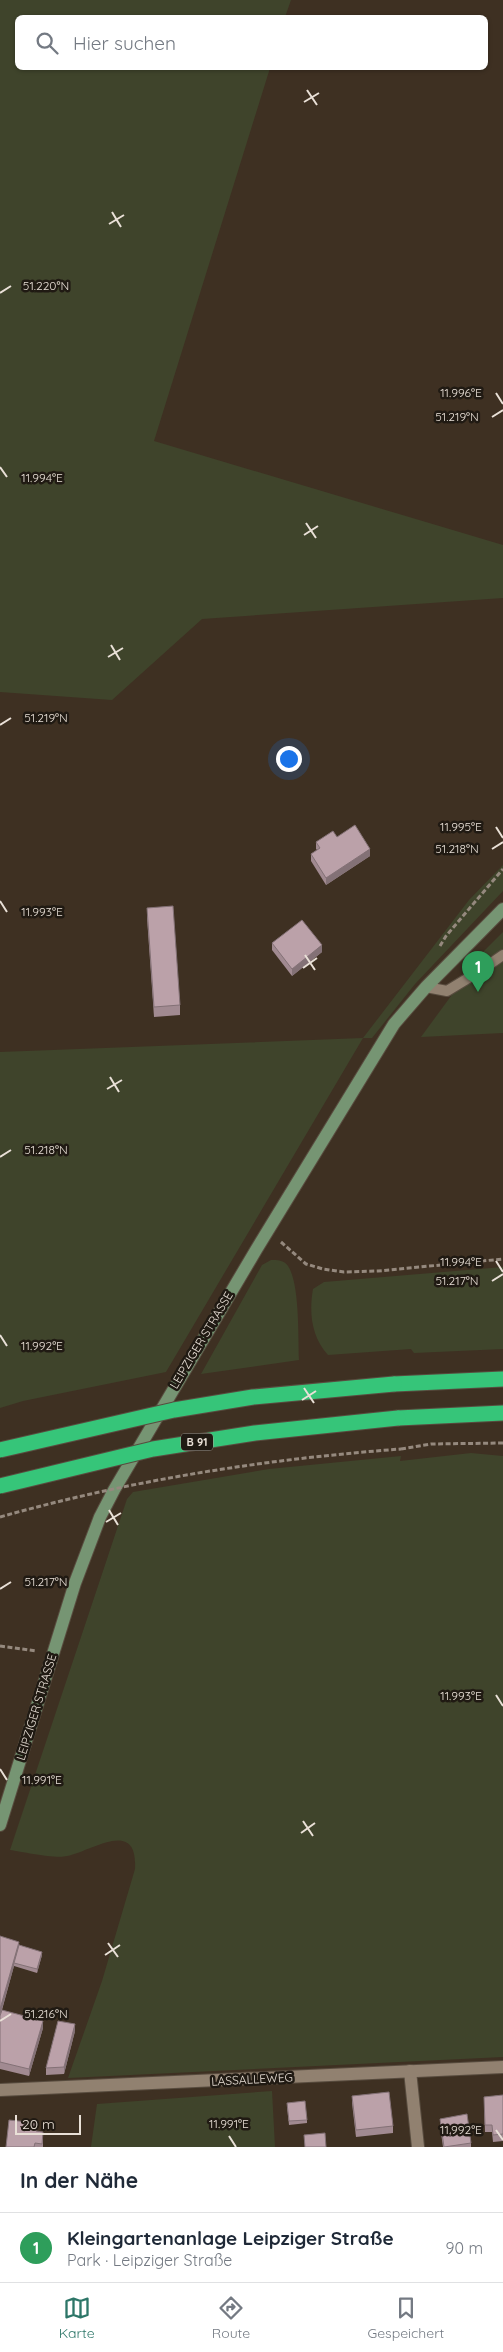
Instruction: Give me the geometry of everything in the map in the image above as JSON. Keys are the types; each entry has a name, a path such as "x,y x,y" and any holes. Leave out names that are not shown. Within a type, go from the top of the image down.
{"highway":[{"path":"0,1450 174,1410 253,1397 394,1384 503,1378"},
{"name":"B 91","path":"0,1486 153,1449 255,1433 398,1418 503,1413"}],"street":[{"name":"LEIPZIGER STRASSE","path":"0,1825 87,1550 114,1490 266,1232 389,1032 404,1011 426,987 503,909"},
{"name":"LASSALLEWEG","path":"0,2090 503,2067"},
{"path":"410,2071 418,2147"}],"lane":[{"path":"426,987 447,991 503,955"}],"path":[{"path":"438,950 446,936 503,869"},
{"path":"266,1232 279,1240 306,1264 344,1272 378,1271 503,1259"},
{"path":"0,1517 83,1494 196,1473 314,1456 401,1449 431,1444 503,1443"},
{"path":"0,1646 53,1654"}],"green space":[{"path":"0,0 291,0 286,15 15,15 15,70 269,70 154,441 503,545 503,598 202,619 112,700 0,692"},
{"path":"503,865 503,891 415,984 372,1038 363,1038 469,900"},
{"path":"503,932 503,1033 421,1037 484,951"},
{"path":"363,1038 166,1372 23,1401 0,1408 0,1052"},
{"path":"271,1260 278,1260 284,1263 292,1274 298,1312 299,1360 201,1374 262,1265"},
{"path":"503,1267 503,1349 414,1353 411,1349 328,1355 322,1348 315,1332 311,1306 313,1289 324,1282"},
{"path":"471,1453 503,1456 503,2057 68,2078 102,1981 135,1869 134,1853 129,1844 121,1841 100,1844 62,1857 10,1850 127,1499 133,1492 269,1469 401,1456 400,1461"},
{"path":"272,2091 275,2147 91,2147 97,2104"}],"building":[{"path":"355,825 370,849 326,878 311,854 320,848 316,842 333,831 337,837"},
{"path":"173,906 180,1005 154,1007 147,908"},
{"path":"302,920 322,945 292,969 272,943"},
{"path":"0,1936 19,1942 0,2009"},
{"path":"19,1945 42,1952 37,1969 14,1963"},
{"path":"2,2010 43,2021 29,2069 0,2062 0,2016"},
{"path":"58,2021 75,2024 64,2067 46,2068"},
{"path":"389,2092 393,2126 356,2130 352,2096"},
{"path":"503,2095 503,2134 493,2135 492,2125 485,2125 484,2097"},
{"path":"305,2101 307,2120 289,2121 287,2103"},
{"path":"467,2114 471,2143 444,2147 440,2119"},
{"path":"9,2120 37,2123 36,2131 43,2132 42,2144 35,2143 34,2147 6,2147"},
{"path":"325,2133 326,2147 305,2147 304,2135"}],"place":[{"name":"Kleingartenanlage Leipziger Straße","path":"478,992"}]}
